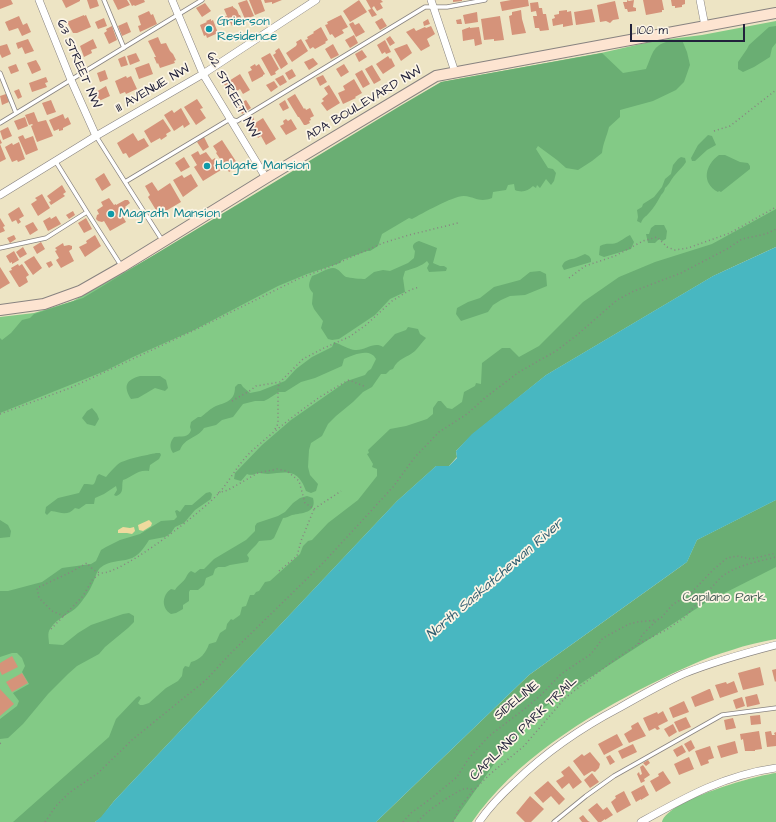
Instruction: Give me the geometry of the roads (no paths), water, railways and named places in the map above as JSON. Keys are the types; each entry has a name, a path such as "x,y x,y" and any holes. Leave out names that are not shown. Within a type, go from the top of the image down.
{"street":[{"name":"63 STREET NW","path":"39,0 71,80 96,136"},
{"name":"62 STREET NW","path":"172,0 203,74 266,178"},
{"name":"111 AVENUE NW","path":"0,195 56,162 96,136 203,74 302,4 316,0"},
{"path":"700,0 704,26"},
{"path":"432,3 455,72"},
{"name":"ADA BOULEVARD NW","path":"0,310 44,304 80,291 436,76 776,13"},
{"path":"478,822 506,791 536,763 590,724 635,698 683,674 737,655 776,645"},
{"path":"642,822 688,796 724,780 755,771 776,768"},
{"path":"658,822 662,810"}],"lane":[{"path":"104,0 124,48"},
{"path":"0,123 202,0"},
{"path":"125,182 230,119 237,121 432,3 447,7 485,0"},
{"path":"0,73 16,113"},
{"path":"96,136 164,241"},
{"path":"56,162 122,267"},
{"path":"0,248 46,238 87,212"},
{"path":"554,822 614,776 722,716 776,708"}],"water":[{"name":"North Saskatchewan River","path":"776,247 776,500 697,540 687,562 529,675 376,822 95,822 397,501 436,466 449,466 457,458 456,451 472,434 546,375 713,276"}],"place":[{"name":"Grierson Residence","path":"209,29"},
{"name":"Holgate Mansion","path":"207,166"},
{"name":"Magrath Mansion","path":"111,214"}],"park label":[{"name":"Capilano Park","path":"724,598"}]}
